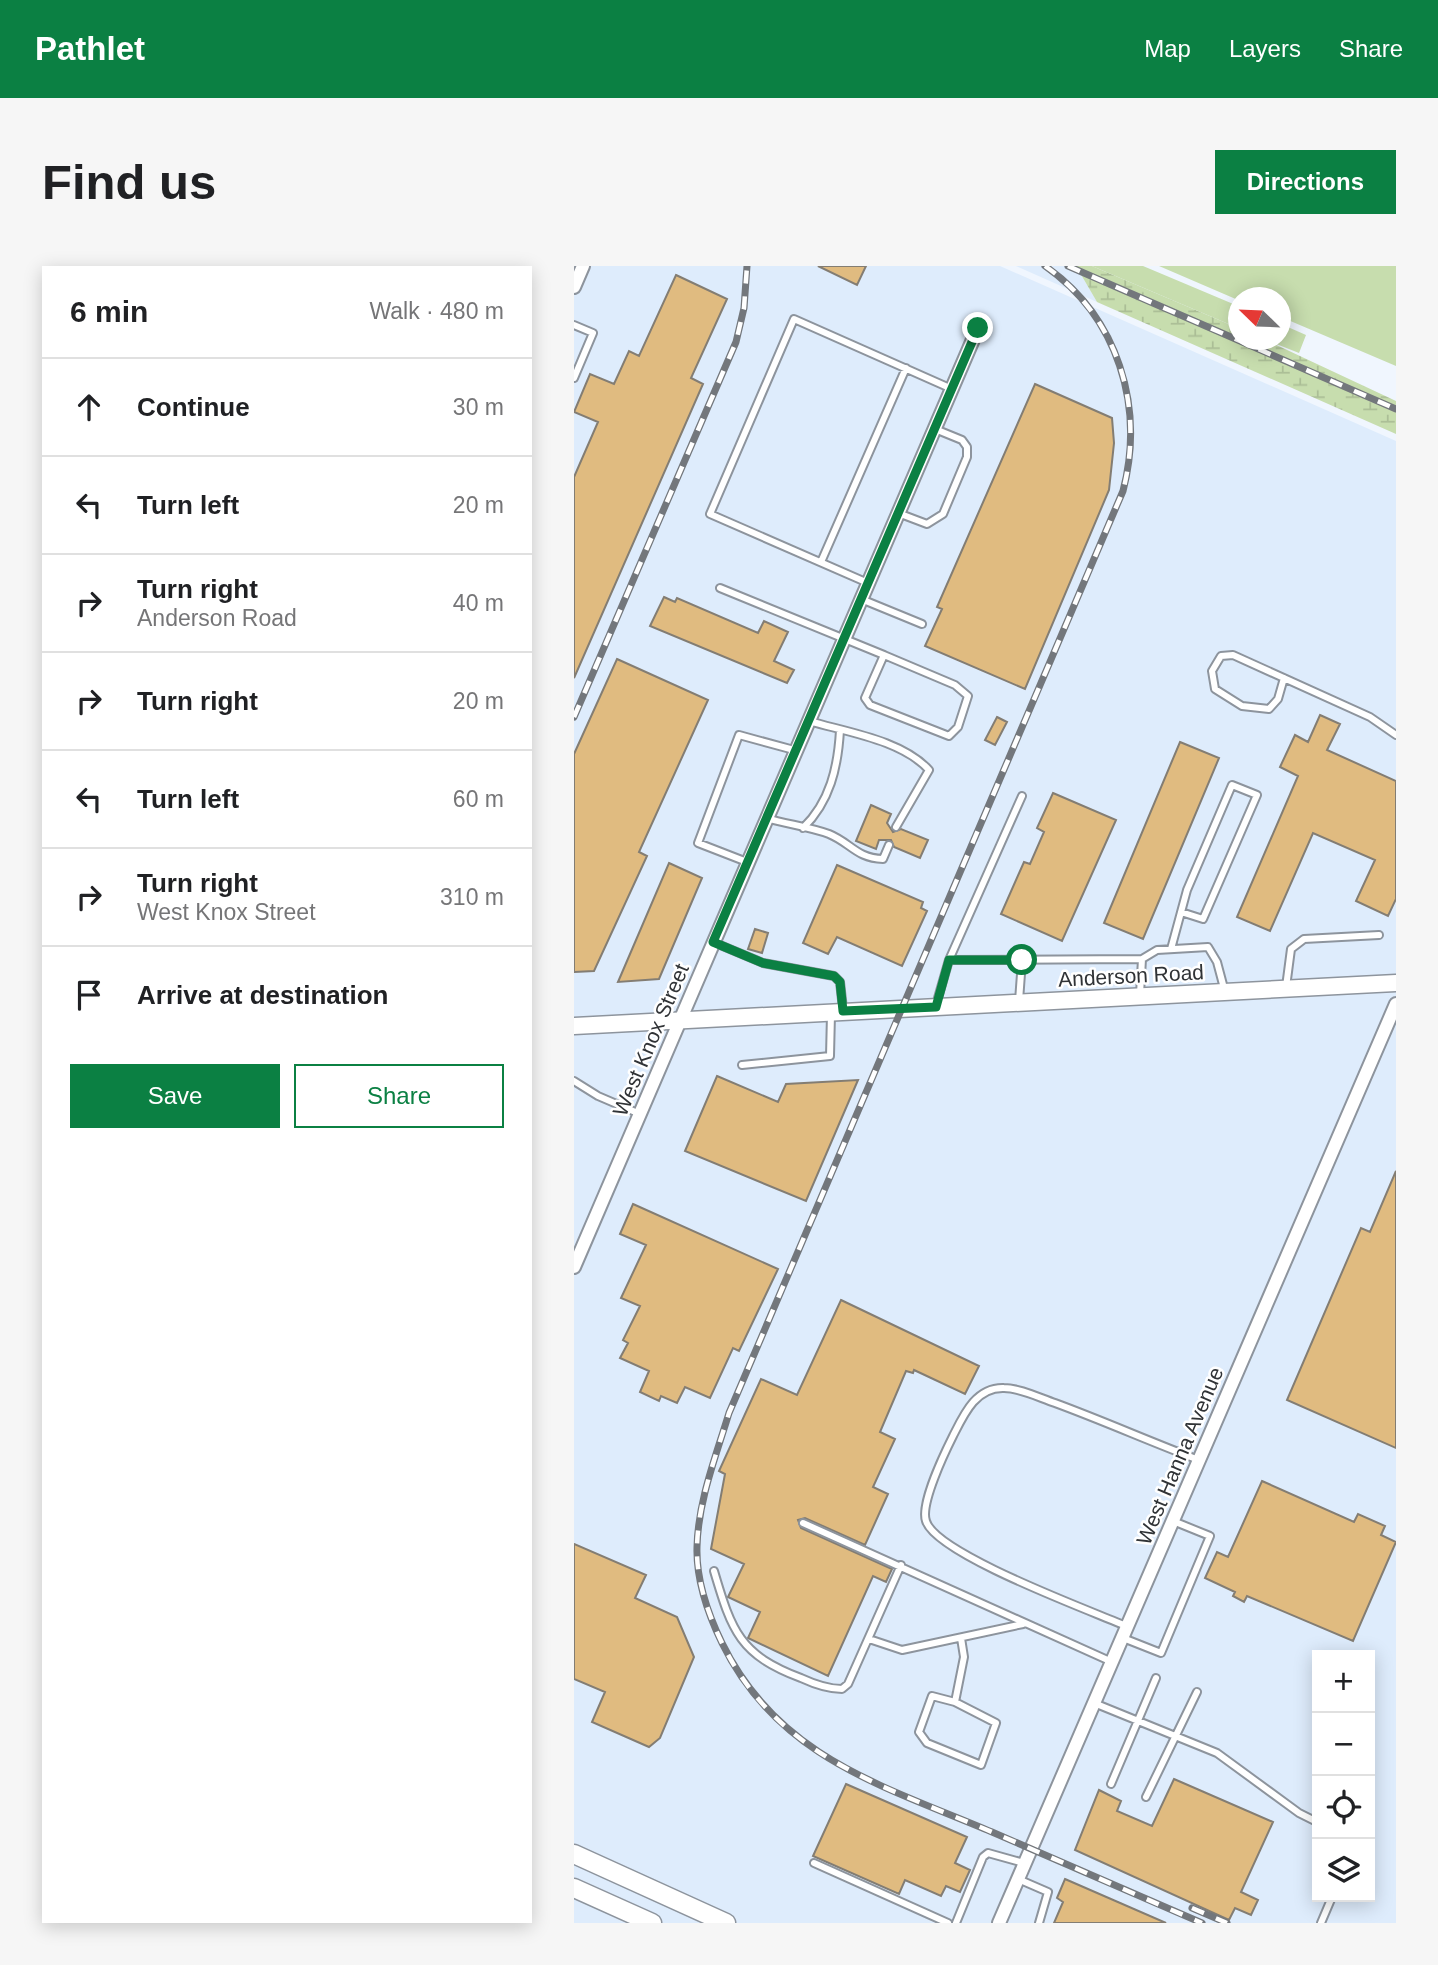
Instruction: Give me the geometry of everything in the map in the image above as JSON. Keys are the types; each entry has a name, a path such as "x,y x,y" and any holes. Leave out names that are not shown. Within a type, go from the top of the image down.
{"main road":[{"path":"574,1854 726,1923"},
{"path":"574,1888 652,1923"}],"street":[{"name":"West Knox Street","path":"574,1267 794,750 978,328"},
{"name":"Anderson Road","path":"574,1026 682,1018 1396,983"},
{"name":"West Hanna Avenue","path":"999,1923 1393,1020 1396,1004"}],"lane":[{"path":"868,583 710,514 794,319 952,388"},
{"path":"574,325 593,332 574,378"},
{"path":"821,562 906,369"},
{"path":"898,513 927,524 943,514 967,457 967,447 962,440 934,429"},
{"path":"720,588 844,638 955,685 968,696 958,727 949,736 870,705 865,698 884,655"},
{"path":"861,599 922,624"},
{"path":"1284,678 1278,699 1269,709 1242,705 1215,689 1212,671 1221,656 1233,655 1284,678 1370,717 1396,735"},
{"path":"807,721 889,746 920,761 929,770 897,827"},
{"path":"803,828 822,804 833,780 840,730"},
{"path":"747,862 698,843 739,735 794,750"},
{"path":"1171,949 1181,912 1187,890 1232,785 1257,795 1203,919 1181,912"},
{"path":"936,1007 949,960 1022,796"},
{"path":"765,818 831,835 856,853 874,859 883,859 889,845"},
{"path":"1286,989 1291,949 1304,939 1379,935"},
{"path":"713,942 763,963 834,976 840,982 830,1056 742,1065"},
{"path":"949,960 1142,959 1157,950 1208,947 1217,962 1225,992"},
{"path":"1140,996 1142,959"},
{"path":"1019,1003 1022,960"},
{"path":"574,1081 598,1096 640,1114"},
{"path":"1173,1521 1210,1536 1160,1653 1125,1632 963,1555 933,1533 925,1520 926,1503 950,1441 975,1399 989,1390 1005,1388 1070,1409 1199,1460"},
{"path":"803,1522 901,1565 1023,1624 1112,1662"},
{"path":"714,1571 730,1617 748,1649 762,1662 833,1689 842,1689 848,1684 901,1565"},
{"path":"869,1639 902,1650 1023,1624"},
{"path":"955,1702 964,1657 961,1638"},
{"path":"1111,1784 1156,1678"},
{"path":"1146,1797 1197,1692"},
{"path":"932,1696 955,1702 996,1723 981,1765 920,1738 919,1732 932,1696"},
{"path":"1094,1703 1217,1753 1299,1813 1312,1820"},
{"path":"956,1923 983,1857 996,1853 1024,1863"},
{"path":"814,1863 948,1923"},
{"path":"1018,1879 1048,1892 1039,1923"},
{"path":"1321,1923 1330,1902"}],"shaded area":[{"path":"574,266 1000,266 1396,441 1396,1923 574,1923"},
{"path":"1016,266 1076,266 1097,302"}],"green space":[{"path":"1076,266 1092,266 1228,324 1228,350 1287,350 1396,401 1396,434 1097,302"},
{"path":"1092,266 1143,266 1228,302 1228,324"},
{"path":"1159,266 1396,266 1396,366 1291,321 1291,287 1228,287 1228,296"},
{"path":"1291,328 1306,335 1299,353 1291,350"}],"building":[{"path":"818,266 866,266 857,285"},
{"path":"676,275 727,299 691,378 703,384 574,678 574,477 598,422 574,412 590,374 614,384 629,351 639,356"},
{"path":"1035,384 1112,418 1114,443 1109,490 1025,689 925,646 942,609 937,607"},
{"path":"664,597 675,602 677,598 758,633 764,621 788,632 774,661 794,670 787,683 650,626"},
{"path":"617,659 708,700 639,852 647,856 594,971 574,972 574,754"},
{"path":"1320,715 1340,724 1327,750 1396,781 1396,899 1388,916 1356,901 1375,860 1313,833 1270,931 1237,917 1298,776 1280,767 1295,735 1308,742"},
{"path":"997,717 1007,722 995,745 985,740"},
{"path":"1180,742 1219,758 1143,939 1104,923"},
{"path":"1053,793 1116,820 1062,941 1001,914 1024,862 1030,864 1044,832 1037,828"},
{"path":"871,805 891,814 887,823 893,832 901,829 928,840 920,858 894,847 891,840 879,840 876,849 856,841"},
{"path":"669,863 702,878 659,979 618,982"},
{"path":"837,865 923,902 921,908 927,911 902,966 837,937 828,954 803,943"},
{"path":"755,929 768,933 762,953 748,949"},
{"path":"717,1076 778,1102 786,1084 858,1080 806,1201 685,1151"},
{"path":"1396,1171 1396,1448 1287,1400 1361,1228 1370,1232"},
{"path":"633,1204 778,1269 739,1351 733,1348 710,1398 685,1387 677,1403 661,1396 659,1401 640,1392 649,1371 620,1358 628,1343 623,1340 640,1306 621,1298 646,1245 620,1234"},
{"path":"841,1300 979,1366 965,1394 914,1370 913,1373 906,1371 880,1432 895,1439 873,1487 888,1494 865,1545 805,1518 798,1520 801,1528 892,1569 886,1582 873,1576 828,1676 748,1638 760,1612 728,1597 744,1564 711,1549 725,1474 719,1471 761,1379 797,1395"},
{"path":"1262,1481 1354,1522 1358,1514 1385,1526 1381,1535 1396,1542 1353,1641 1247,1596 1244,1602 1233,1596 1235,1592 1205,1578 1217,1552 1228,1557"},
{"path":"574,1544 646,1575 635,1598 677,1617 694,1657 660,1738 649,1747 592,1722 605,1692 574,1679"},
{"path":"1174,1779 1273,1822 1241,1892 1258,1900 1251,1915 1235,1908 1229,1920 1075,1850 1099,1790 1121,1801 1117,1811 1152,1826"},
{"path":"846,1784 967,1837 955,1863 970,1870 960,1892 946,1886 941,1896 905,1880 899,1894 813,1856"},
{"path":"1065,1879 1166,1923 1054,1923 1063,1902 1057,1898"}],"railway":[{"path":"574,717 736,342 744,308 747,266"},
{"path":"1045,266 1070,287 1091,311 1108,337 1120,366 1130,427 1129,459 1123,491 729,1413 704,1496 698,1530 697,1559 704,1596 722,1643 745,1682 773,1715 804,1741 874,1782 1202,1923"},
{"path":"1068,266 1396,409"},
{"path":"1192,1908 1227,1923"}],"route":[{"path":"978,328 713,942 763,963 834,976 840,982 843,1011 936,1007 949,960 1022,960"}]}
